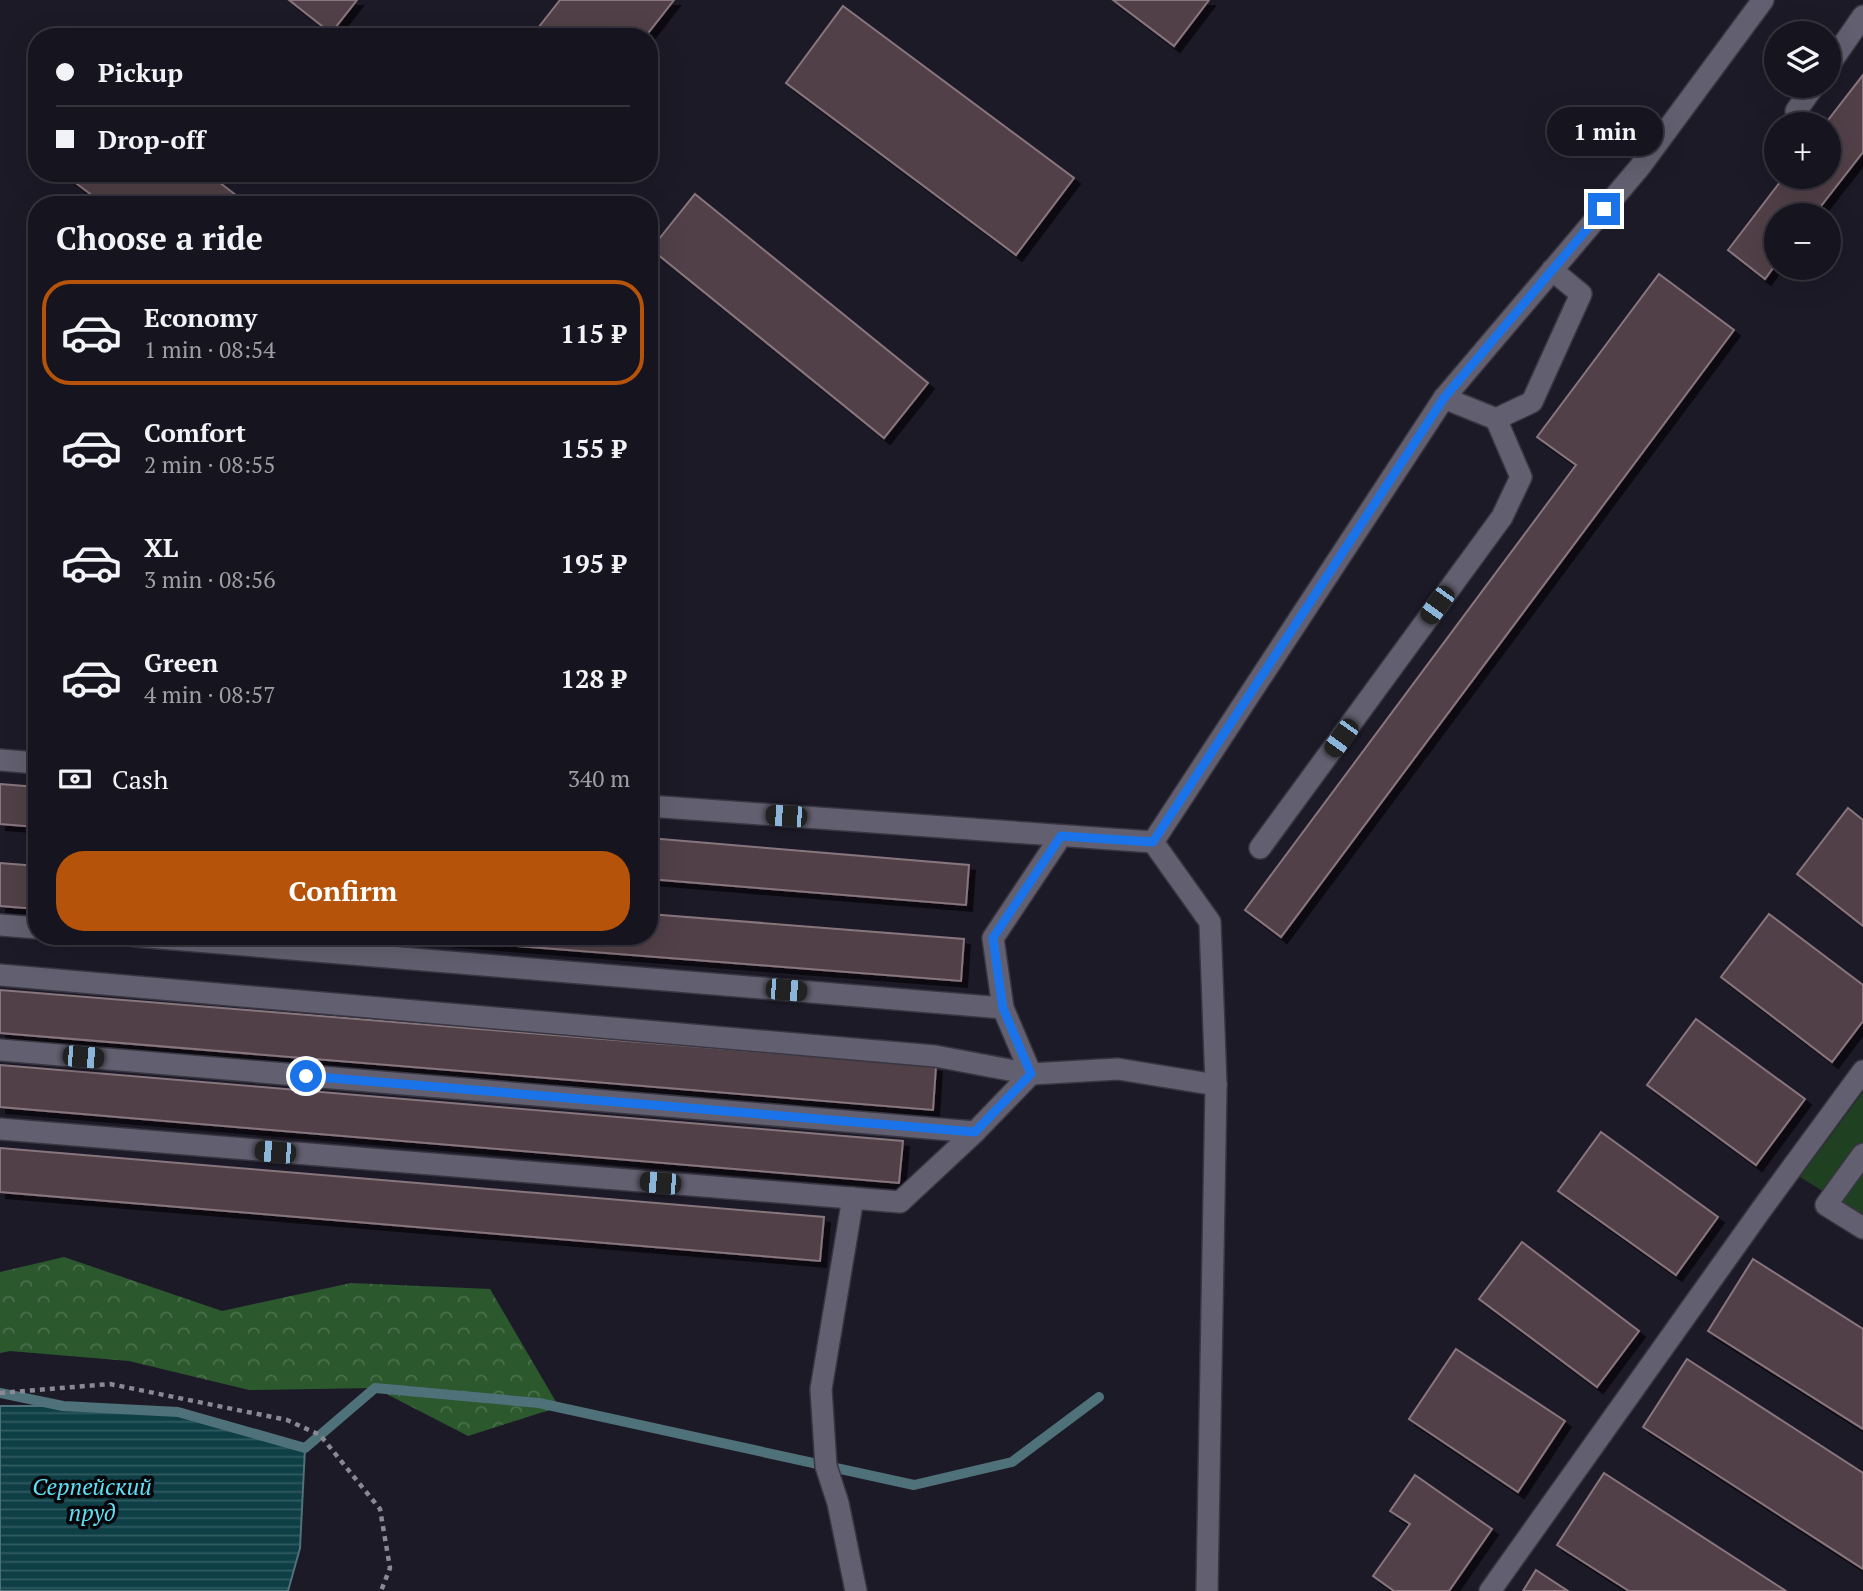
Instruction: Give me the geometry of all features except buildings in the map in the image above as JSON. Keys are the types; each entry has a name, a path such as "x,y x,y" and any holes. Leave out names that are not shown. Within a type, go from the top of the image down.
{"lane":[{"path":"1153,842 1444,398 1639,168 1763,0"},
{"path":"1841,48 1863,16"},
{"path":"1796,111 1805,98"},
{"path":"1496,419 1532,402 1581,293 1552,270"},
{"path":"1260,848 1502,517 1521,477 1496,419 1444,398"},
{"path":"0,760 28,762"},
{"path":"658,807 1153,842"},
{"path":"1031,1074 1003,1008 993,938 1061,836"},
{"path":"1153,842 1210,922 1216,1084 1207,1591"},
{"path":"0,925 28,927"},
{"path":"244,945 1003,1008"},
{"path":"0,975 935,1056 1031,1074 1118,1069 1216,1084"},
{"path":"0,1050 975,1132"},
{"path":"1490,1591 1863,1071"},
{"path":"0,1129 900,1202 975,1132 1031,1074"},
{"path":"1863,1154 1826,1205 1863,1228"},
{"path":"853,1198 821,1389 826,1466 838,1503 856,1591"}],"path":[{"path":"0,1393 110,1384 287,1420 320,1434 380,1509 390,1568 381,1591"}],"shaded area":[{"path":"1863,1092 1863,1216 1800,1177"}],"green space":[{"path":"64,1257 222,1311 351,1283 490,1289 559,1407 468,1436 375,1388 249,1390 129,1361 10,1351 0,1353 0,1272"}],"water":[{"name":"Серпейский пруд","path":"0,1406 63,1406 178,1412 305,1448 300,1548 288,1591 0,1591"}],"waterway":[{"path":"0,1393 63,1406 178,1412 305,1448 375,1388 539,1403 914,1485 1012,1462 1099,1397"}],"route":[{"path":"306,1076 975,1132 1031,1074 1003,1008 993,938 1061,836 1153,842 1444,398 1604,209"}]}
